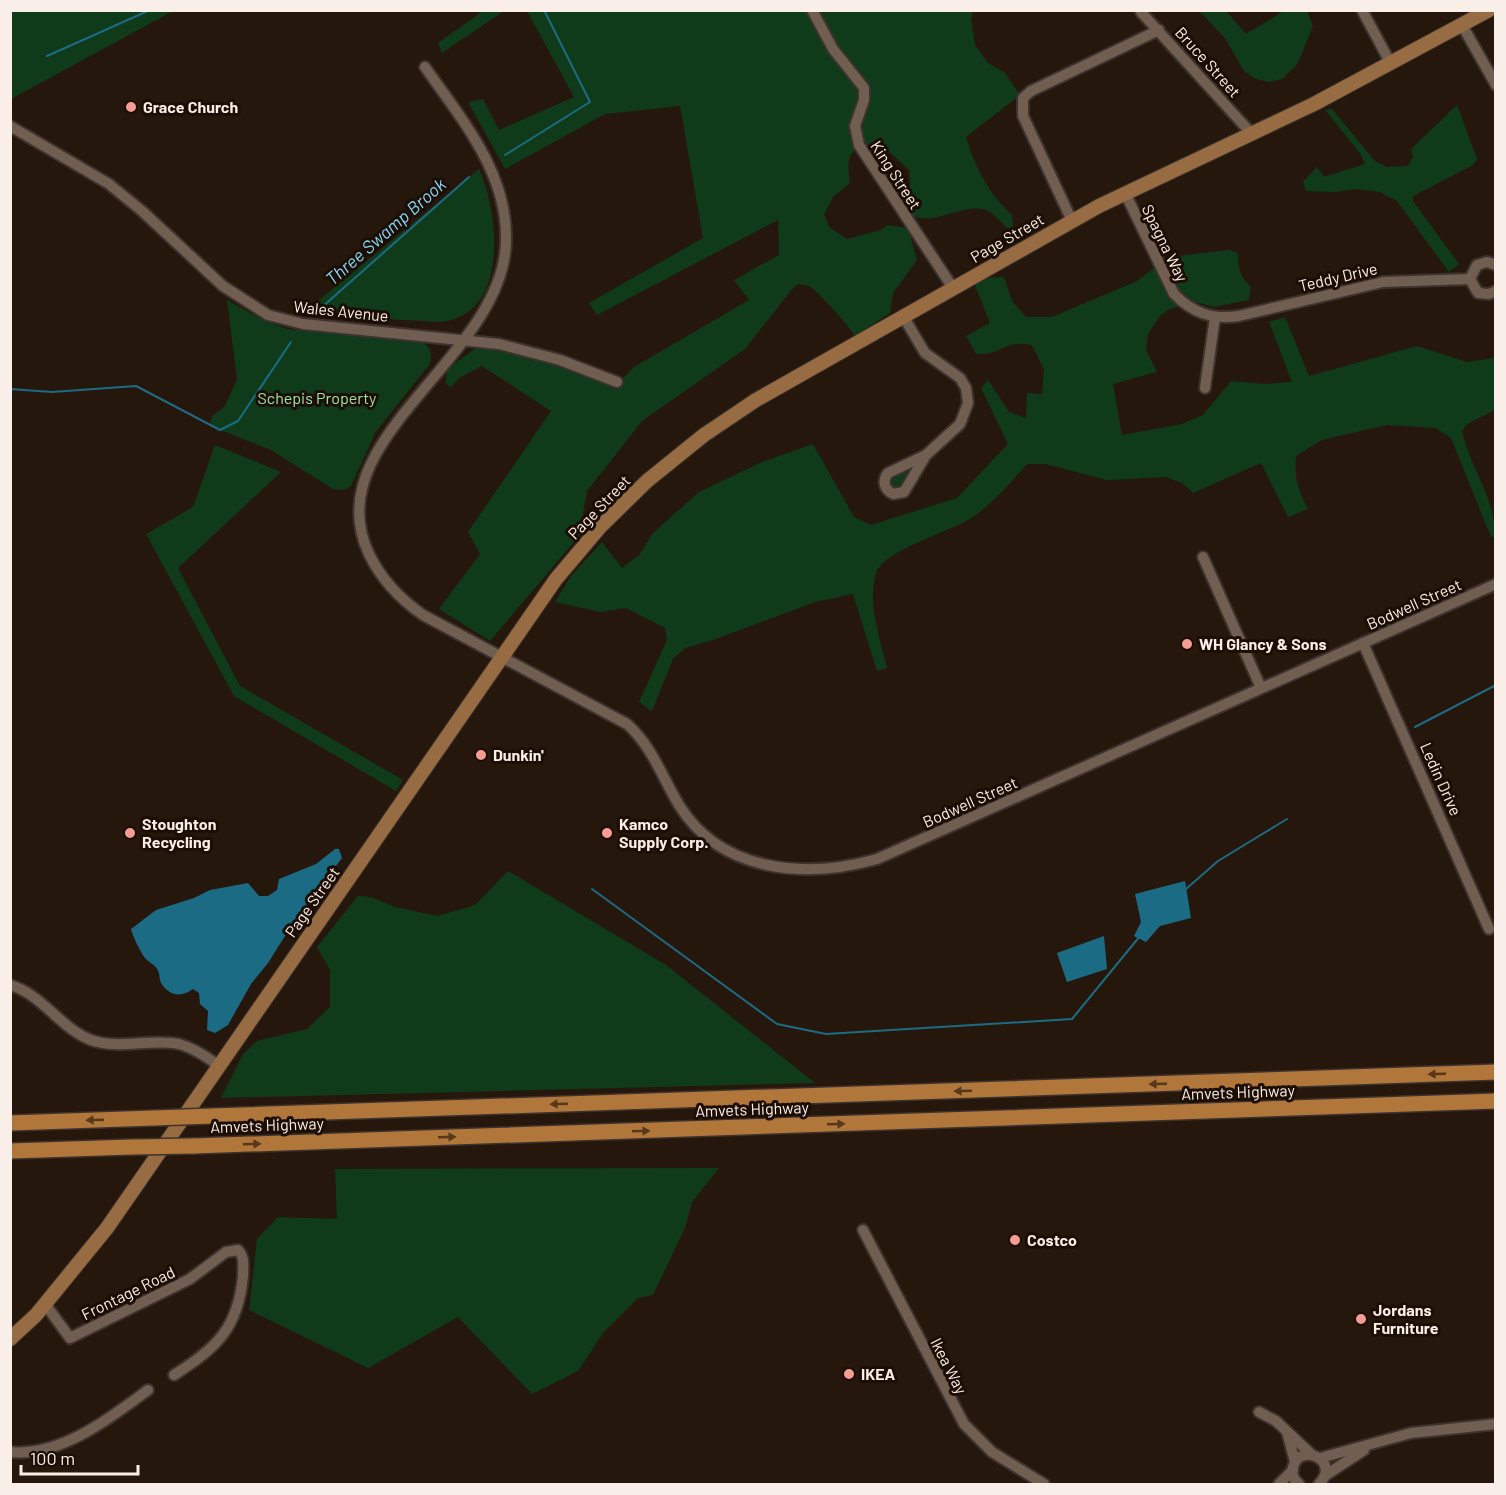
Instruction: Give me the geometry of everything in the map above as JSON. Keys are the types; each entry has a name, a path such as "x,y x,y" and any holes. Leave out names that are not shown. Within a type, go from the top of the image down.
{"highway":[{"name":"Amvets Highway","path":"10,1123 1496,1072"},
{"name":"Amvets Highway","path":"10,1151 1496,1101"}],"main road":[{"name":"Page Street","path":"10,1339 45,1304 101,1236 501,658 583,546 614,512 662,468 736,412 1072,220 1391,64 1489,10"}],"street":[{"name":"King Street","path":"812,10 833,49 864,88 864,100 855,126 859,145 953,288"},
{"path":"1362,10 1391,64"},
{"name":"Bruce Street","path":"1141,12 1251,133"},
{"path":"1462,25 1496,85"},
{"path":"1072,220 1023,116 1023,98 1031,91 1159,30"},
{"name":"Bodwell Street","path":"425,67 490,166 499,189 505,216 506,251 499,283 492,300 374,454 361,489 359,513 367,549 381,575 396,593 423,615 501,658 616,716 634,730 652,754 686,815 711,841 749,861 784,868 841,866 877,859 1496,584"},
{"name":"Wales Avenue","path":"10,126 70,159 109,184 142,211 223,286 262,312 303,324 464,339 534,353 617,382"},
{"name":"Spagna Way","path":"1125,193 1174,294 1193,310 1215,317"},
{"path":"1496,265 1487,262 1477,265 1470,279 1478,293 1489,294 1496,291"},
{"name":"Teddy Drive","path":"1215,317 1239,316 1383,282 1470,279"},
{"path":"907,314 923,351 960,378 966,388 968,403 960,424 926,455 886,475 886,489 893,494 900,494 907,489 926,455"},
{"path":"1205,388 1215,317"},
{"path":"902,466 912,470 912,480"},
{"path":"1203,557 1261,688"},
{"name":"Ledin Drive","path":"1363,643 1489,929"},
{"path":"10,985 24,991 89,1039 108,1043 177,1044 197,1051 219,1066"},
{"name":"Ikea Way","path":"863,1230 964,1424 992,1452 1044,1485"},
{"name":"Frontage Road","path":"45,1304 70,1338 190,1279 233,1249 241,1253 244,1263 242,1286 232,1320 219,1342 174,1375"},
{"path":"10,1452 53,1448 75,1437 148,1390"},
{"path":"1259,1412 1272,1419 1316,1457 1326,1468 1322,1480"},
{"path":"1279,1485 1302,1456 1316,1457 1372,1445 1425,1430 1496,1424"},
{"path":"1287,1431 1299,1485"},
{"path":"1322,1480 1372,1445"}],"green space":[{"path":"11,10 173,10 173,11 11,99"},
{"path":"483,11 504,11 442,53 438,43"},
{"path":"527,11 973,11 971,19 975,45 988,63 1005,73 1020,95 966,137 983,179 1012,215 1013,227 1008,229 999,219 981,209 931,218 912,215 903,208 910,184 909,170 883,146 857,149 853,152 849,163 850,183 834,196 824,214 829,227 847,239 881,230 887,225 908,228 917,260 893,293 890,313 855,336 835,311 811,287 798,284 793,288 745,349 642,421 587,491 583,513 585,529 490,641 439,609 480,554 468,532 551,411 482,366 459,378 451,387 446,384 447,369 480,345 622,379 634,367 749,300 734,280 779,255 778,220 597,315 589,303 703,238 680,106 605,114 505,169 468,102 483,99 499,130 574,97"},
{"path":"1199,11 1226,11 1246,34 1284,11 1307,11 1313,26 1297,65 1282,79 1269,82 1256,79 1244,71 1225,38"},
{"path":"1457,105 1477,159 1473,165 1413,196 1413,201 1459,264 1449,272 1397,201 1380,192 1355,189 1336,192 1306,191 1303,182 1317,167 1324,177 1365,164 1360,153 1325,110 1332,109 1375,161 1386,167 1408,166 1413,157 1411,149"},
{"path":"479,169 486,189 494,237 493,261 488,284 478,303 462,316 439,322 302,314"},
{"path":"1229,250 1238,253 1240,272 1251,287 1249,300 1213,307 1192,301 1168,310 1160,316 1148,334 1146,350 1157,372 1113,384 1122,435 1182,424 1203,415 1231,381 1264,384 1292,382 1269,322 1285,317 1309,376 1417,346 1467,362 1495,358 1495,410 1467,424 1462,431 1487,495 1495,535 1491,537 1451,438 1436,428 1387,425 1322,440 1296,456 1298,483 1308,509 1288,517 1261,463 1193,493 1182,483 1166,477 1106,480 1046,464 1027,464 994,500 971,518 904,549 891,557 876,573 874,609 887,668 877,671 853,594 815,602 685,648 673,659 652,711 639,702 667,640 665,628 626,608 601,612 555,602 571,576 602,542 622,568 640,554 652,534 699,492 762,462 813,444 854,517 871,525 957,498 1008,444 981,388 988,380 1009,412 1026,418 1027,393 1042,394 1044,369 1032,345 1015,344 992,353 976,354 966,336 990,323 975,285 983,278 1004,277 1012,301 1026,317 1052,317 1137,281 1169,257"},
{"name":"Schepis Property","path":"227,300 263,320 287,329 416,340 424,343 429,349 431,356 429,365 375,433 351,486 344,490 333,489 271,450 210,426 212,416 225,406 237,379"},
{"name":"Schepis Property","path":"215,445 281,472 178,568 240,686 403,780 396,791 234,696 146,534 193,507"},
{"path":"904,470 909,474 901,489 894,490 889,484 891,475"},
{"path":"508,871 666,965 815,1083 221,1098 243,1054 257,1041 307,1029 330,1007 330,970 317,947 358,896 371,897 395,907 438,916 475,905"},
{"path":"719,1168 692,1202 685,1228 653,1295 638,1298 603,1333 578,1371 532,1394 458,1317 368,1368 249,1310 257,1239 278,1217 337,1219 335,1169"}],"water":[{"path":"335,849 339,849 342,858 295,920 268,963 251,984 228,1025 215,1033 207,1030 208,1011 200,1004 199,993 193,989 180,994 168,991 161,983 155,966 144,957 131,929 156,910 194,898 210,890 248,883 259,896 268,896 277,890 279,879 316,864"},
{"path":"1185,881 1191,918 1160,926 1146,942 1134,936 1141,922 1135,894"},
{"path":"1104,936 1107,969 1067,982 1057,953"}],"waterway":[{"name":"Three Swamp Brook","path":"47,56 150,10"},
{"name":"Three Swamp Brook","path":"505,155 590,102 544,10"},
{"name":"Three Swamp Brook","path":"321,308 469,177"},
{"name":"Three Swamp Brook","path":"10,389 52,392 136,386 220,430 238,421 291,342"},
{"path":"1415,727 1496,685"},
{"path":"1186,889 1218,861 1287,819"},
{"path":"592,889 777,1024 826,1034 1072,1019 1140,936"}],"place":[{"name":"Grace Church","path":"131,107"},
{"name":"WH Glancy & Sons","path":"1187,644"},
{"name":"Dunkin'","path":"481,755"},
{"name":"Stoughton Recycling","path":"130,833"},
{"name":"Kamco Supply Corp.","path":"607,833"},
{"name":"Costco","path":"1015,1240"},
{"name":"Jordans Furniture","path":"1361,1319"},
{"name":"IKEA","path":"849,1374"}]}
